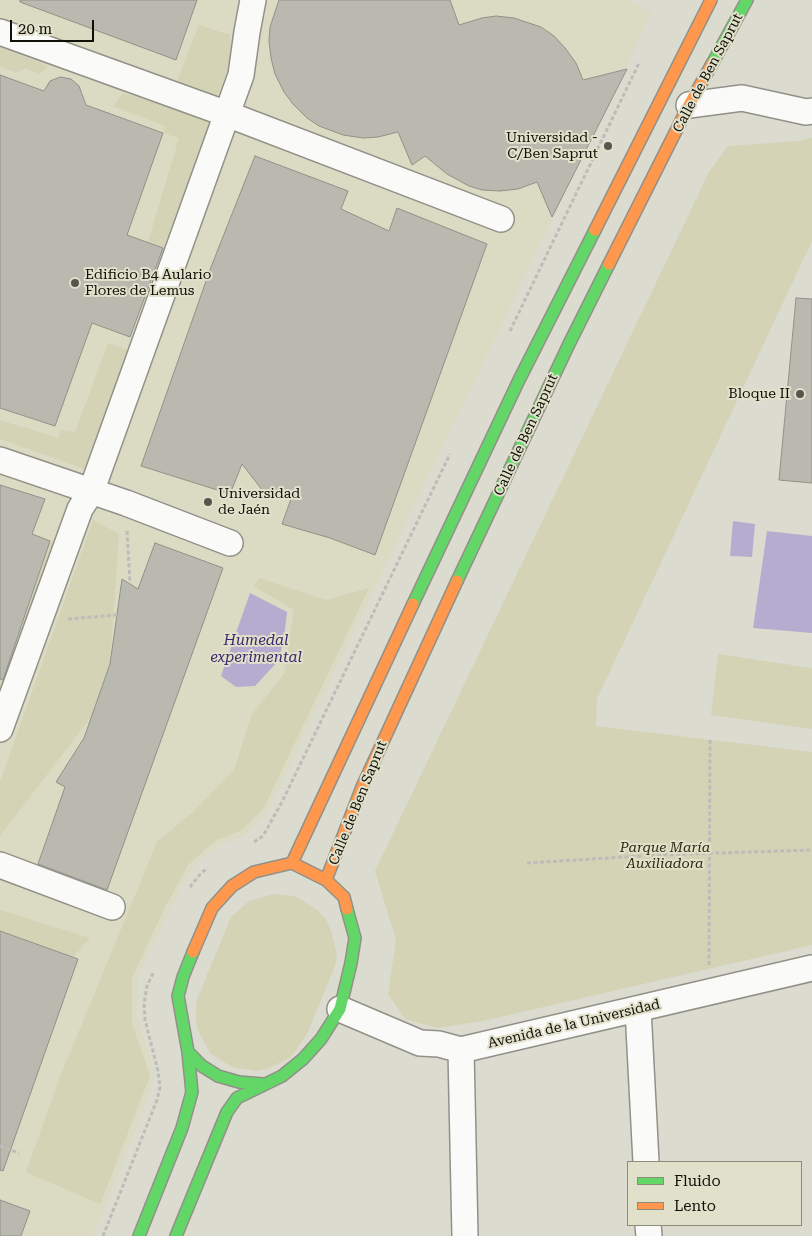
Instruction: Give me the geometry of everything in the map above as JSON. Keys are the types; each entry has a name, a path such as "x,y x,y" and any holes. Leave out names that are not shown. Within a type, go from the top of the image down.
{"street":[{"path":"0,729 80,509 91,492 241,75 253,0"},
{"name":"Calle de Ben Saprut","path":"292,863 315,810 519,380 712,0"},
{"name":"Calle de Ben Saprut","path":"326,880 362,787 568,344 689,105 747,0"},
{"path":"0,32 226,114 501,219"},
{"path":"689,105 742,98 806,112 812,111"},
{"path":"0,460 126,503 230,543"},
{"path":"139,1236 182,1128 192,1092 188,1052 178,996 187,964 212,908 232,886 254,872 292,863 326,880 344,897 355,938 340,1009 321,1039 303,1059 282,1076 262,1084 237,1098 227,1112 176,1236"},
{"path":"0,865 112,906"},
{"name":"Avenida de la Universidad","path":"340,1009 420,1043 438,1044 461,1050 812,968"},
{"path":"638,1009 646,1161"},
{"path":"461,1050 465,1236"},
{"path":"188,1052 202,1066 218,1076 239,1082 262,1084"}],"path":[{"path":"506,339 639,64"},
{"path":"253,843 262,836 276,814 454,446"},
{"path":"126,503 130,584"},
{"path":"39,622 117,615"},
{"path":"708,993 710,740"},
{"path":"527,863 656,855 812,850"},
{"path":"189,889 201,873 208,868"},
{"path":"103,1236 157,1100 160,1087 158,1071 145,1020 144,1004 147,986 155,968"},
{"path":"0,1146 19,1153"}],"shaded area":[{"name":"Universidad de Jaén","path":"0,0 627,0 652,13 265,815 243,837 217,845 194,865 182,884 138,977 137,1015 155,1075 148,1098 93,1236 0,1236"}],"green space":[{"path":"199,25 230,35 232,59 217,97 176,84"},
{"path":"0,47 48,66 40,74 25,68 17,73 0,67"},
{"path":"123,93 213,118 163,248 148,242 179,138 163,133 165,126 113,106"},
{"name":"Parque María Auxiliadora","path":"812,138 812,241 597,699 596,726 812,752 812,945 483,1021 437,1028 405,1019 388,994 396,940 375,871 709,172 728,146 798,141"},
{"path":"108,343 128,350 84,469 0,439 0,420 59,438 60,430 75,432"},
{"path":"93,520 119,534 110,664 91,717 0,836 0,782"},
{"path":"50,541 61,547 0,716 0,681 13,651 19,654 29,625 23,623"},
{"path":"259,578 326,600 369,588 263,809 240,831 216,840 188,865 164,909 132,978 132,1024 150,1076 100,1204 26,1172 60,1077 157,842 194,811 234,770 252,714 284,674 294,610 254,586"},
{"path":"718,654 812,668 812,729 711,715"},
{"path":"272,894 295,896 317,910 326,919 337,954 335,966 308,1032 298,1047 291,1057 267,1069 256,1071 232,1067 210,1053 199,1032 196,1021 196,1007 197,999 231,917 249,901"},
{"path":"0,910 90,938 73,957 0,931"}],"water":[{"path":"733,521 755,524 752,557 730,556"},
{"path":"767,531 812,536 812,633 753,628"},
{"name":"Humedal experimental","path":"250,593 287,612 285,630 279,660 255,686 236,687 221,676"}],"building":[{"path":"20,0 197,0 176,60 20,2"},
{"path":"279,0 450,0 459,25 496,16 514,18 541,27 554,36 565,48 576,63 583,80 627,69 552,217 537,182 518,189 482,190 469,186 447,174 425,156 412,165 398,132 378,137 363,138 343,135 319,126 307,118 284,92 275,74 271,58 270,27"},
{"name":"Edificio B4 Aulario Flores de Lemus","path":"0,75 44,91 50,81 60,77 71,79 79,86 86,105 163,133 127,235 163,248 130,337 92,323 55,426 0,408"},
{"path":"255,156 348,191 341,209 389,231 397,208 487,244 375,555 330,538 282,524 291,499 263,491 242,464 230,494 141,466 211,267"},
{"name":"Bloque II","path":"796,298 812,299 812,483 779,480"},
{"path":"0,485 45,499 32,534 50,541 3,680 0,679"},
{"path":"155,543 223,568 107,890 38,864 65,787 56,782 84,738 110,664 122,579 138,589"},
{"path":"0,931 78,959 3,1171 0,1170"},
{"path":"0,1200 30,1211 21,1236 0,1236"}],"traffic: fast":[{"path":"712,64 747,0"},
{"path":"413,604 519,380 595,230"},
{"path":"457,581 609,264"},
{"path":"176,1236 227,1112 237,1098 282,1076 303,1059 321,1039 340,1009 355,938 347,909"},
{"path":"193,952 178,996 188,1052 202,1066 218,1076 239,1082 263,1084"},
{"path":"139,1236 182,1128 192,1092 188,1052"}],"traffic: slow":[{"path":"595,230 711,0"},
{"path":"609,264 689,105 712,64"},
{"path":"326,880 362,787 457,581"},
{"path":"292,863 413,604"},
{"path":"193,952 212,908 232,886 254,872 292,863 326,880 344,897 347,909"}],"place":[{"name":"Universidad - C/Ben Saprut","path":"608,146"},
{"name":"Edificio B4 Aulario Flores de Lemus","path":"75,283"},
{"name":"Bloque II","path":"800,394"},
{"name":"Universidad de Jaén","path":"208,502"}]}
